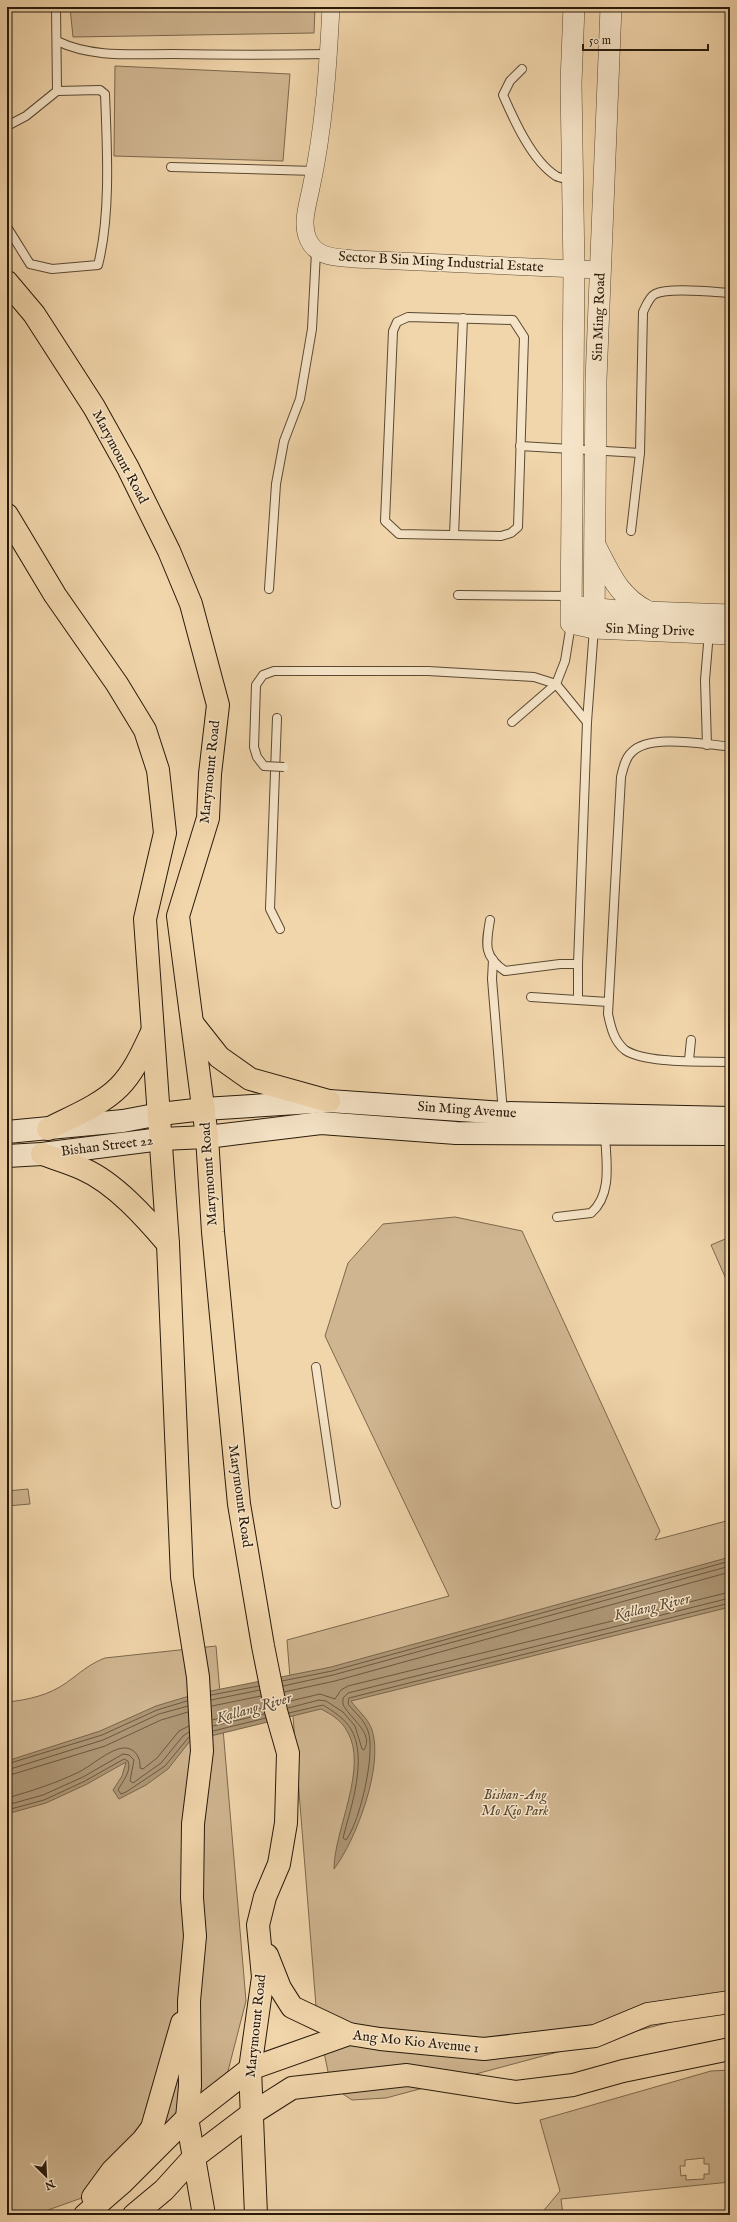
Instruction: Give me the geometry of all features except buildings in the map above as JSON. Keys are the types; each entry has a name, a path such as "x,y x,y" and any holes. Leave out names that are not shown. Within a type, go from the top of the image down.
{"main road":[{"name":"Marymount Road","path":"7,282 39,320 94,407 128,468 169,551 191,604 218,705 210,774 208,818 178,916 208,1137 213,1232 239,1504 263,1646 276,1711 288,1753 286,1823 280,1857 265,1897 258,1925 263,1977 250,2069 256,2215"},
{"path":"7,515 55,595 117,684 145,730 158,770 165,833 145,919 168,1244 182,1577 198,1677 202,1751 193,1824 192,1898 195,1936 189,2001 190,2086 187,2118 204,2215"},
{"path":"193,1024 219,1056 250,1079 329,1101"},
{"path":"48,1129 91,1106 119,1087 138,1062 152,1032"},
{"name":"Sin Ming Avenue","path":"204,1109 329,1101 504,1113 730,1118"},
{"name":"Bishan Street 22","path":"7,1132 48,1129 204,1109"},
{"name":"Sin Ming Avenue","path":"208,1137 321,1124 456,1133 730,1134"},
{"name":"Bishan Street 22","path":"7,1156 42,1154 161,1139 208,1137"},
{"path":"42,1154 84,1169 114,1189 150,1223 168,1244"},
{"path":"258,1925 280,1988 292,2007 349,2034"},
{"path":"79,2215 112,2171 143,2140 152,2128 189,2001"},
{"name":"Ang Mo Kio Avenue 1","path":"85,2215 122,2183 187,2118 250,2069 349,2034 380,2039 484,2049 595,2036 648,2014 730,2002"},
{"path":"134,2215 164,2190 193,2158 251,2114 292,2088 407,2075 516,2092 573,2085 623,2071 730,2049"}],"street":[{"path":"316,252 308,239 304,224 315,172 328,54 331,7"},
{"name":"Sin Ming Road","path":"572,609 574,269 571,83 574,7"},
{"name":"Sin Ming Road","path":"594,618 595,450 600,270 611,7"},
{"name":"Sector B Sin Ming Industrial Estate","path":"316,252 328,256 354,259 600,270"},
{"path":"594,543 622,594 633,604 647,611"},
{"name":"Sin Ming Drive","path":"572,609 594,618 716,620"},
{"name":"Sin Ming Drive","path":"594,618 647,611 716,620 730,634"}],"lane":[{"path":"56,7 57,91"},
{"path":"57,41 72,48 101,53 258,56 328,54"},
{"path":"522,68 510,82 503,95 514,119 541,163 557,176 572,180"},
{"path":"7,126 26,116 57,91 100,90 105,94 107,143 105,228 98,265 52,269 30,264 7,227"},
{"path":"171,167 315,172"},
{"path":"270,589 276,484 284,441 300,399 312,329 316,252"},
{"path":"631,531 640,453 643,312 654,294 669,291 730,293"},
{"path":"408,317 463,318 513,320 524,337 518,527 511,533 501,536 399,534 385,521 393,331 397,322 408,317"},
{"path":"454,535 463,318"},
{"path":"520,446 640,453"},
{"path":"458,595 572,609 565,661 556,684 512,722"},
{"path":"578,999 587,722 594,618"},
{"path":"707,745 705,680 716,620"},
{"path":"284,767 264,766 257,757 254,747 256,685 263,675 274,671 428,671 534,677 556,684 587,722"},
{"path":"277,718 270,909 280,930"},
{"path":"725,746 650,743 636,748 630,753 621,777 608,1014 613,1034 625,1050 647,1058 730,1062"},
{"path":"490,920 486,944 490,958 508,971 560,964 578,964"},
{"path":"493,960 492,979 504,1113"},
{"path":"531,997 608,1002"},
{"path":"689,1060 691,1040"},
{"path":"557,1217 591,1213 602,1201 605,1191 605,1133"},
{"path":"316,1367 336,1504"}],"green space":[{"path":"70,7 315,7 314,33 73,37"},
{"path":"115,66 290,74 283,161 114,156"},
{"name":"Bishan-Ang Mo Kio Park","path":"455,1217 522,1231 660,1531 655,1540 730,1520 730,2006 386,2098 352,2100 331,2086 317,2019 287,1640 449,1596 325,1336 348,1263 383,1224"},
{"path":"730,1237 730,1288 711,1245"},
{"path":"28,1489 30,1504 7,1506 7,1491"},
{"path":"216,1646 246,2001 228,2071 210,2095 132,2180 34,2215 7,2215 7,1702 23,1700 53,1691 89,1666 105,1658"},
{"path":"730,2070 730,2182 561,2199 563,2215 540,2215 560,2191 540,2120 711,2071","holes":["704,2158 704,2164 709,2164 709,2174 704,2174 704,2179 686,2180 686,2175 681,2176 680,2166 685,2166 685,2160"]}],"water":[{"name":"Kallang River","path":"730,1557 730,1607 351,1701 365,1718 372,1730 375,1745 374,1763 366,1802 359,1822 351,1840 334,1869 335,1853 353,1780 353,1746 345,1727 336,1718 321,1709 190,1741 168,1769 146,1785 119,1799 113,1790 122,1776 126,1762 87,1784 46,1803 7,1814 7,1761 100,1731 156,1706 196,1694 331,1667"}]}
